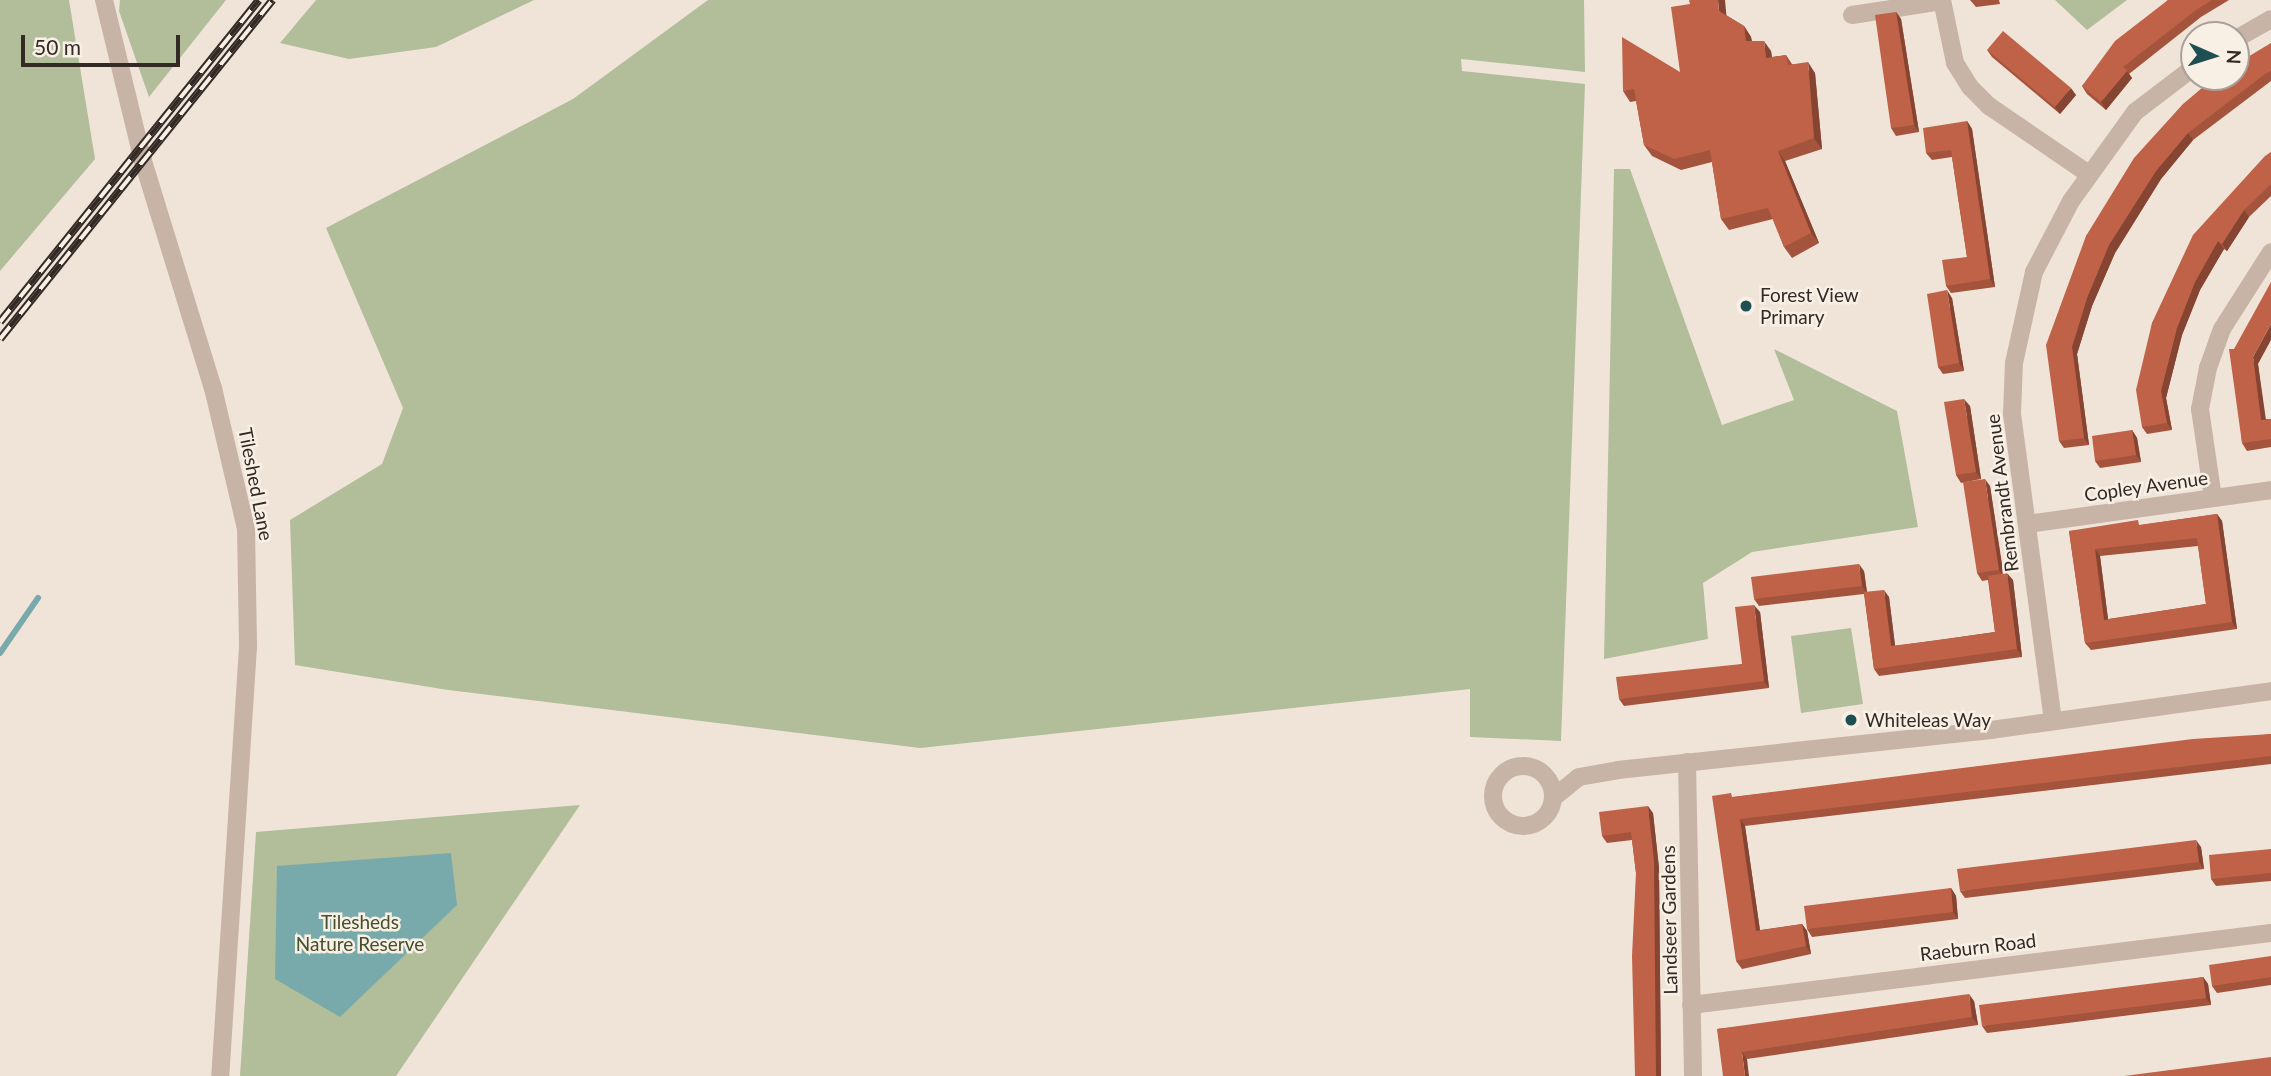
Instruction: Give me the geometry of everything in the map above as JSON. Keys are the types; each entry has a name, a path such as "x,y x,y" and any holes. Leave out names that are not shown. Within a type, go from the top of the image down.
{"street":[{"name":"Tileshed Lane","path":"104,0 143,161 213,388 246,529 248,648 220,1076"},
{"path":"1852,15 1942,1 1955,63 1970,87 1989,106 2090,175"},
{"path":"2250,31 2271,19"},
{"name":"Rembrandt Avenue","path":"2053,721 2012,414 2014,363 2034,272 2090,175 2135,112 2180,78"},
{"path":"2213,498 2200,409 2208,368 2222,328 2271,252"},
{"name":"Copley Avenue","path":"2026,524 2271,490"},
{"path":"1579,777 1553,798 1546,815 1530,825 1512,824 1497,812 1492,792 1502,773 1521,765 1579,777 1687,762 2053,721 2271,691"},
{"name":"Landseer Gardens","path":"1687,762 1693,1076"},
{"path":"1541,771 1548,779 1553,798"},
{"name":"Raeburn Road","path":"1691,1004 2271,933"}],"green space":[{"path":"0,0 69,0 95,159 0,271"},
{"path":"120,0 226,0 149,97 119,11"},
{"path":"316,0 534,0 436,47 349,59 280,43"},
{"path":"708,0 1584,0 1585,72 1461,59 1462,71 1585,84 1561,741 1470,737 1470,689 920,748 448,690 295,665 290,520 382,464 403,408 326,228 573,99"},
{"path":"2055,0 2127,0 2087,30"},
{"path":"1614,169 1630,169 1722,425 1794,400 1774,349 1897,411 1918,527 1752,552 1703,583 1708,639 1604,659"},
{"path":"1851,628 1863,704 1801,713 1791,636"},
{"name":"Tilesheds Nature Reserve","path":"580,805 396,1076 240,1076 256,832"}],"water":[{"path":"451,853 457,905 340,1017 275,979 277,866"}],"building":[{"path":"1689,0 1718,0 1719,11 1744,26 1746,41 1764,41 1766,58 1786,55 1788,65 1808,62 1814,138 1778,151 1811,233 1784,247 1768,208 1721,219 1710,150 1674,159 1644,145 1634,89 1623,91 1622,37 1680,72 1671,7 1690,4"},
{"path":"2168,0 2212,0 2180,21 2123,67 2127,71 2101,102 2082,86 2115,41"},
{"path":"1896,12 1914,125 1891,128 1875,15"},
{"path":"2003,31 2071,88 2055,107 1987,50"},
{"path":"2271,43 2271,71 2250,85 2250,56"},
{"path":"2198,91 2243,91 2188,133 2156,171 2109,245 2087,298 2072,347 2084,438 2059,441 2046,345 2086,236 2134,158"},
{"path":"1967,121 1990,279 1946,286 1942,260 1967,257 1951,150 1926,153 1923,128"},
{"path":"2271,152 2271,184 2244,210 2222,244 2218,241 2195,282 2177,328 2161,391 2167,423 2142,427 2136,390 2152,323 2193,235"},
{"path":"2271,282 2271,324 2253,357 2261,420 2271,419 2271,439 2242,443 2229,349 2234,349"},
{"path":"1947,290 1959,363 1938,367 1927,294"},
{"path":"1964,399 1976,472 1956,475 1944,402"},
{"path":"2132,430 2136,455 2095,461 2092,436"},
{"path":"1985,479 1999,570 1977,573 1963,482"},
{"path":"2217,514 2232,622 2085,643 2069,531 2138,520 2139,525","holes":["2197,538 2206,604 2104,620 2095,549"]},
{"path":"1859,564 1862,586 1754,599 1751,577"},
{"path":"2007,573 2017,649 1874,669 1864,592 1884,590 1891,646 1947,639 1995,632 1988,576"},
{"path":"1754,605 1764,681 1619,699 1616,677 1742,664 1735,607"},
{"path":"2271,734 2271,756 1740,819 1756,931 1802,924 1806,946 1736,961 1712,796 1731,793 1732,797 2193,739"},
{"path":"1648,806 1654,861 1656,1076 1635,1076 1632,956 1636,873 1631,832 1602,836 1599,812"},
{"path":"2196,840 2199,862 1960,891 1957,869"},
{"path":"2271,849 2271,873 2211,879 2209,855"},
{"path":"1951,888 1953,912 1807,929 1804,906"},
{"path":"2271,956 2271,977 2212,986 2209,965"},
{"path":"2203,977 2206,998 1982,1026 1979,1005"},
{"path":"1969,994 1972,1017 1742,1052 1745,1076 1723,1076 1717,1029"},
{"path":"2271,1057 2271,1076 2124,1076"}],"waterway":[{"path":"0,653 38,598"}],"railway":[{"path":"0,322 259,0"},
{"path":"0,339 273,0"}],"place":[{"name":"Forest View Primary","path":"1746,306"},
{"name":"Whiteleas Way","path":"1851,720"}]}
